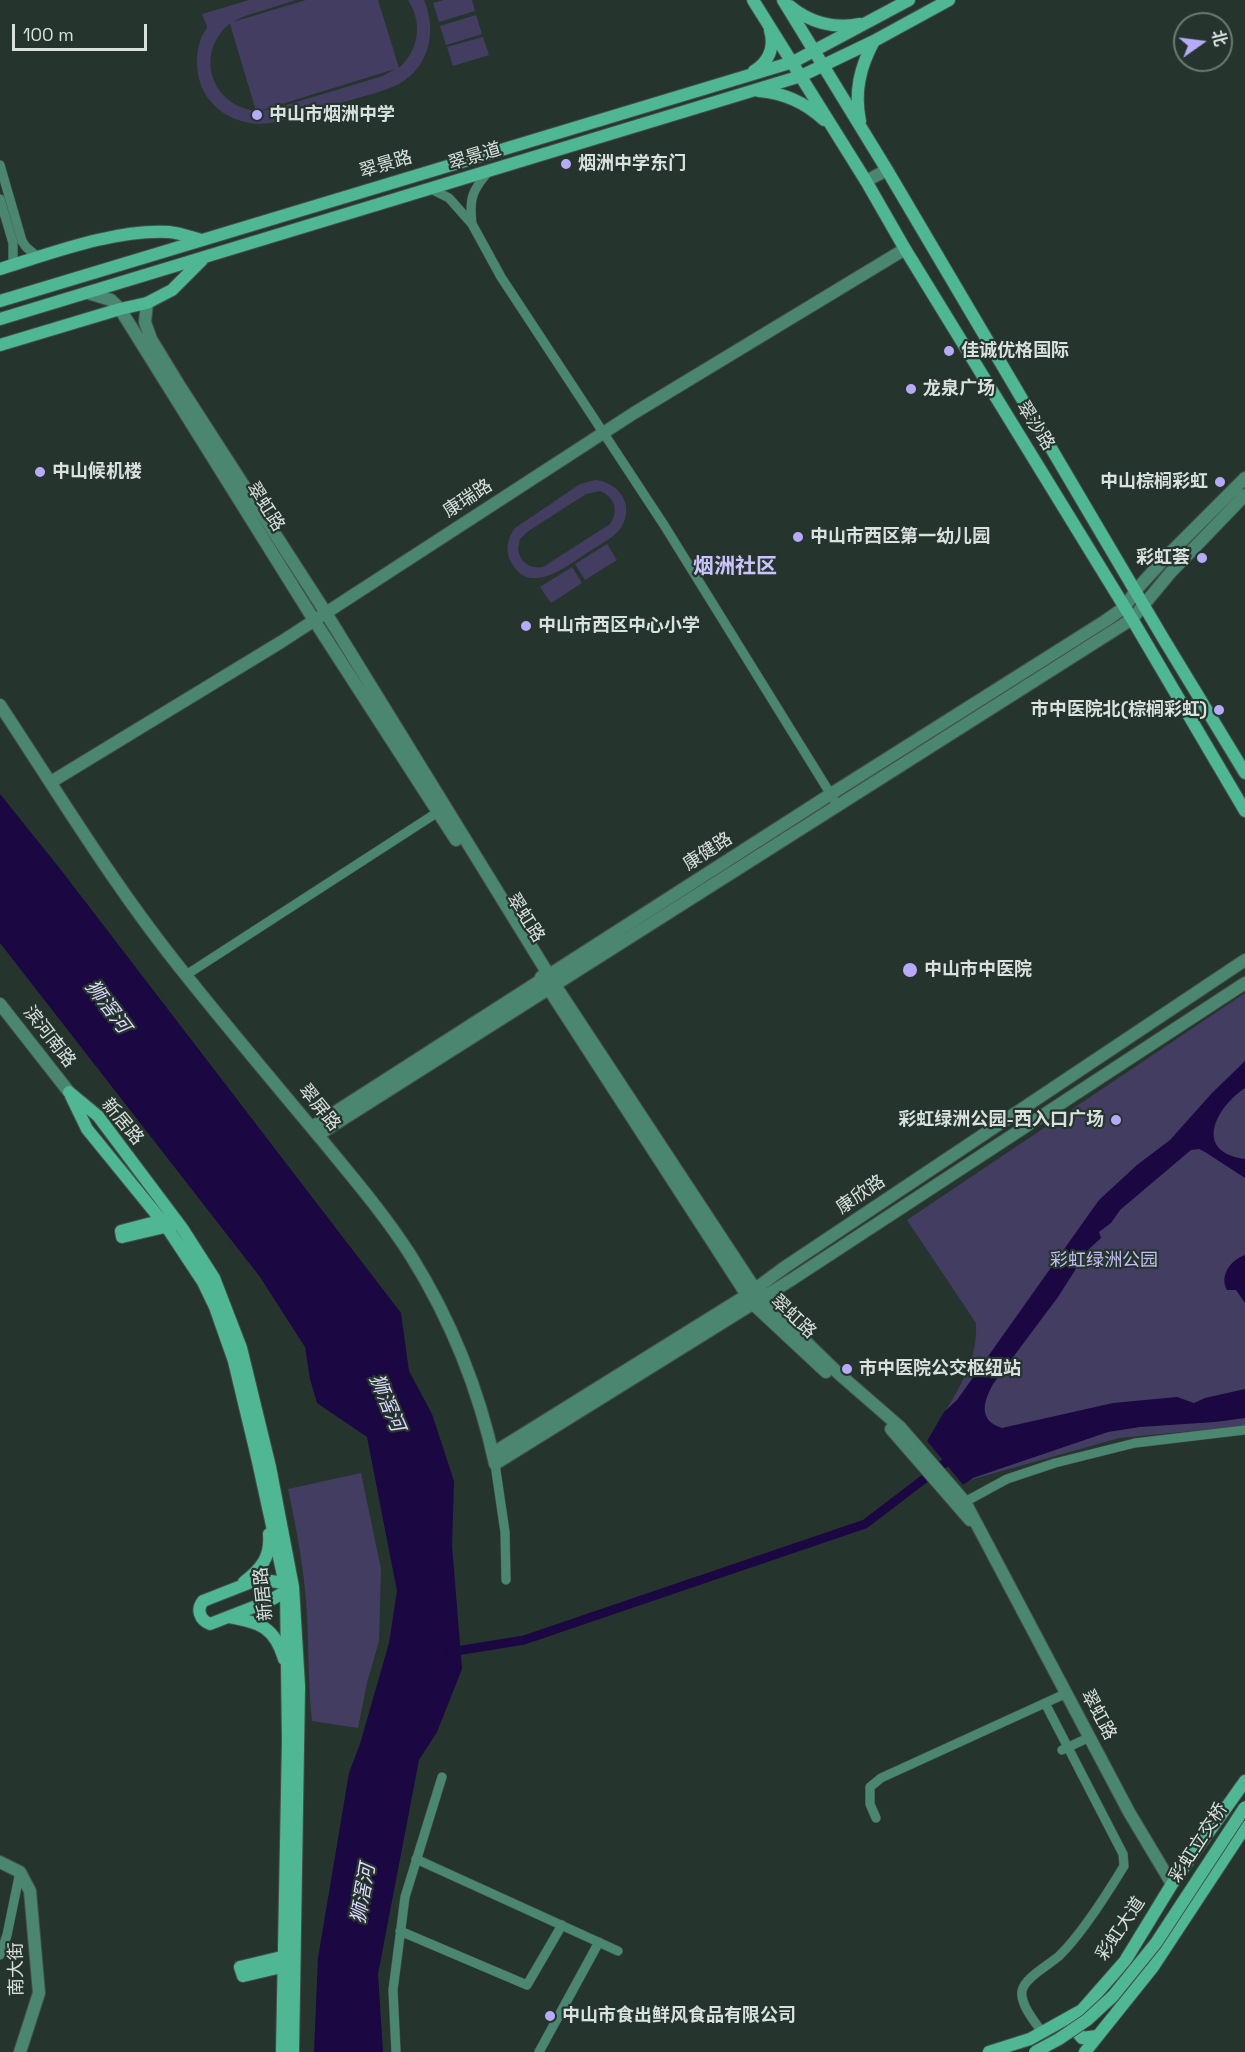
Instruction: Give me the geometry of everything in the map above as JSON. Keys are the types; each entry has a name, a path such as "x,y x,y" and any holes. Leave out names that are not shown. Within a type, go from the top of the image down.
{"main road":[{"name":"翠沙路","path":"753,0 1125,607 1245,811"},
{"name":"翠景路","path":"1,300 793,62 909,0"},
{"name":"翠景道","path":"5,318 801,76 949,0"},
{"name":"翠沙路","path":"783,1 887,170 1245,773"},
{"path":"783,1 806,17 832,25 850,26 867,23"},
{"path":"750,74 768,58 772,42 769,26"},
{"path":"861,128 857,110 857,92 860,74 874,40"},
{"path":"752,91 773,93 793,99 818,114 837,134"},
{"path":"0,269 108,238 138,232 171,232 201,240"},
{"path":"0,345 147,303 171,290 204,258"},
{"name":"新居路","path":"69,1092 87,1129 170,1222 214,1278 241,1348 270,1467 288,1587 289,1960"},
{"name":"新居路","path":"170,1222 203,1282 234,1361 296,1613 299,1686 287,2048"},
{"path":"227,1591 259,1571 267,1557 270,1542 268,1506"},
{"path":"254,1581 288,1587 210,1624 204,1622 199,1611 203,1600 254,1581"},
{"path":"227,1591 236,1610 230,1616"},
{"path":"230,1616 264,1626 274,1636 287,1668"},
{"name":"彩虹大道","path":"989,2052 1030,2045 1042,2032 1082,2010 1125,1961 1172,1884 1245,1781"},
{"name":"彩虹立交桥","path":"1030,2045 1059,2039 1088,2020 1113,1996 1155,1943 1245,1807"},
{"path":"1085,2052 1153,1967 1245,1827"},
{"path":"1082,2010 1072,2022 1076,2032 1082,2038 1097,2036"},
{"path":"1008,2052 1030,2045 1046,2045 1052,2052"}],"street":[{"path":"0,165 22,242 38,257"},
{"path":"866,181 887,170"},
{"path":"472,224 470,201 478,184 489,171"},
{"path":"431,189 449,198 472,224 501,277 604,432 838,806"},
{"path":"0,199 13,243 13,265"},
{"name":"康瑞路","path":"51,782 326,613 604,432 905,249"},
{"name":"翠虹路","path":"88,293 111,300 120,309 314,620 754,1296 900,1427 978,1529 1129,1812 1172,1884"},
{"name":"翠虹路","path":"147,303 145,322 151,339 326,613 549,982"},
{"path":"1125,607 1136,590 1168,555 1244,486"},
{"name":"康健路","path":"315,1131 549,982 838,806 1132,619 1244,486"},
{"name":"康健路","path":"549,982 831,794 1125,607"},
{"name":"翠屏路","path":"0,705 135,907 186,975 376,1207 425,1280 464,1359 483,1414 494,1458 504,1520 506,1580"},
{"path":"186,975 438,812"},
{"name":"康欣路","path":"754,1296 785,1267 1245,960"},
{"name":"康欣路","path":"494,1458 754,1296 1245,983"},
{"name":"滨河南路","path":"0,1004 69,1092"},
{"path":"956,1499 1055,1463 1135,1443 1245,1430"},
{"path":"876,1818 870,1804 870,1787 881,1778 1066,1693"},
{"path":"1042,2032 1025,2004 1022,1991 1027,1981 1071,1945 1124,1866 1123,1854 1065,1749 1045,1702"},
{"path":"1065,1749 1090,1737"},
{"path":"396,2052 393,1990 405,1897 442,1777"},
{"path":"416,1859 618,1951"},
{"path":"0,1862 20,1872 7,1935 0,1955"},
{"name":"南大街","path":"20,1872 30,1891 39,1993 20,2052"},
{"path":"400,1931 527,1985 562,1925"},
{"path":"539,2052 599,1942"}],"green space":[{"path":"249,0 296,0 233,22 306,0 378,0 399,68 411,53 417,36 416,18 408,0 424,0 428,12 430,35 424,58 418,68 399,84 373,94 276,122 261,124 232,118 220,111 203,89 198,75 197,59 200,41 207,28 202,14","holes":["230,24 256,111 240,107 228,99 218,89 212,76 210,63 212,49","395,69 383,76 273,109 259,111"]},
{"path":"444,0 472,0 475,11 439,22 433,3"},
{"path":"476,15 482,34 446,45 440,26"},
{"path":"483,37 489,55 453,66 447,47"},
{"path":"595,480 617,489 622,495 626,509 622,526 608,540 549,575 539,578 528,577 519,572 511,562 507,549 510,536 515,528 580,484","holes":["600,491 612,501 615,509 610,524 543,567 530,566 523,561 518,549 520,539 527,532 586,494"]},
{"path":"607,544 617,560 585,580 575,564"},
{"path":"572,567 582,583 551,603 540,587"},
{"name":"彩虹绿洲公园","path":"1245,993 1245,1426 1119,1438 970,1480 963,1485 927,1441 953,1399 967,1370 973,1355 976,1323 907,1220"},
{"path":"361,1473 381,1569 379,1641 367,1683 358,1728 312,1721 304,1584 288,1489"}],"water":[{"name":"狮滘河","path":"0,794 61,870 401,1313 409,1371 432,1414 454,1481 452,1545 462,1669 437,1732 419,1760 378,1974 383,2052 314,2052 318,1958 349,1773 360,1744 389,1643 397,1591 367,1437 317,1403 310,1379 305,1347 260,1277 0,943"},
{"path":"1245,1061 1245,1088 1234,1097 1218,1117 1214,1128 1214,1139 1219,1148 1229,1155 1245,1159 1245,1178 1205,1152 1199,1149 1191,1150 1120,1210 1111,1223 1099,1232 1101,1238 1088,1250 1058,1297 993,1384 985,1403 985,1409 989,1420 1002,1428 1113,1403 1177,1397 1194,1403 1205,1398 1245,1389 1245,1418 1108,1432 973,1478 963,1485 927,1441 944,1412 957,1400 1099,1200 1137,1165 1170,1140 1212,1093"},
{"path":"1245,1255 1245,1303 1236,1290 1227,1290 1224,1279 1231,1264"}],"waterway":[{"path":"450,1652 524,1640 865,1524 945,1463"}],"place":[{"name":"中山市烟洲中学","path":"257,115"},
{"name":"烟洲中学东门","path":"566,164"},
{"name":"佳诚优格国际","path":"949,351"},
{"name":"龙泉广场","path":"911,389"},
{"name":"中山候机楼","path":"40,472"},
{"name":"中山棕榈彩虹","path":"1220,482"},
{"name":"中山市西区第一幼儿园","path":"798,537"},
{"name":"彩虹荟","path":"1202,558"},
{"name":"中山市西区中心小学","path":"526,626"},
{"name":"市中医院北(棕榈彩虹)","path":"1219,710"},
{"name":"中山市中医院","path":"910,970"},
{"name":"彩虹绿洲公园-西入口广场","path":"1116,1120"},
{"name":"市中医院公交枢纽站","path":"847,1369"},
{"name":"中山市食出鲜风食品有限公司","path":"550,2016"}],"district":[{"name":"烟洲社区","path":"735,567"}]}
